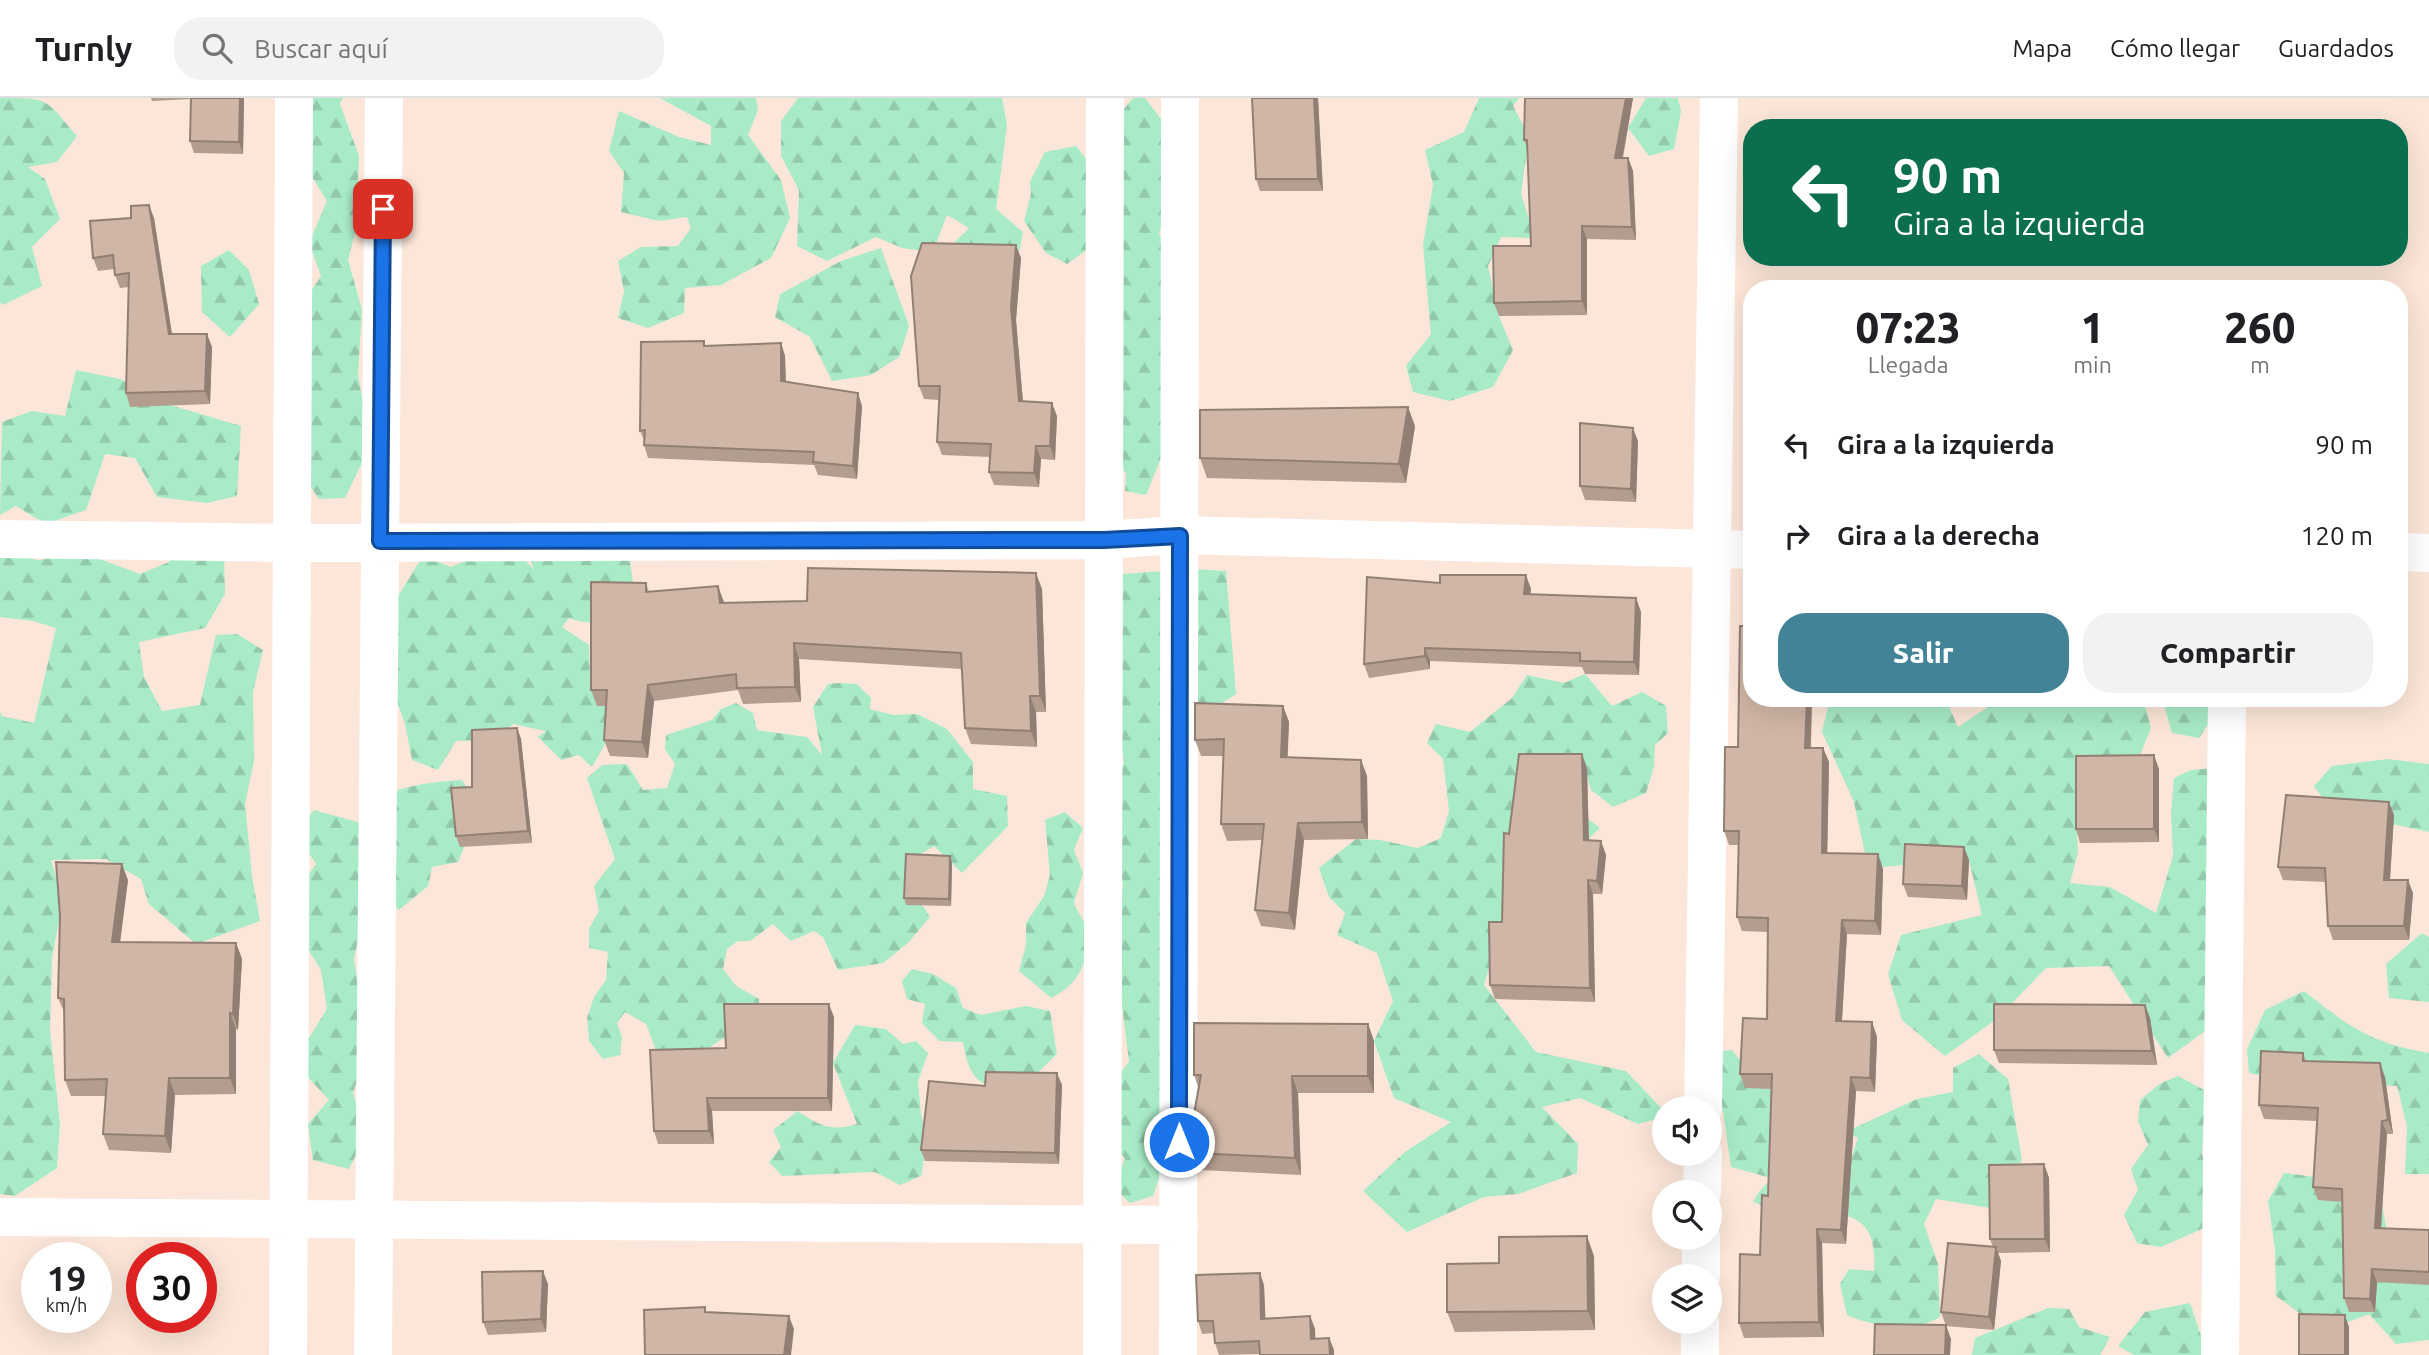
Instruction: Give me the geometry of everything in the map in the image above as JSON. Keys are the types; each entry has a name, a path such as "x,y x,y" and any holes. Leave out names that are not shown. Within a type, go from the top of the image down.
{"street":[{"path":"288,1355 294,98"},
{"path":"373,1355 384,98"},
{"path":"1102,1355 1105,98"},
{"path":"1178,1355 1180,98"},
{"path":"1703,1096 1719,98"},
{"path":"0,539 292,543 1104,540 1180,536 1743,550"},
{"path":"2408,552 2429,553"},
{"path":"2220,1355 2227,707"},
{"path":"0,1217 1179,1225"},
{"path":"1700,1334 1700,1355"}],"green space":[{"path":"0,98 38,100 45,103 52,107 77,136 57,162 28,167 45,179 60,219 32,247 42,286 3,305 0,302"},
{"path":"298,98 343,98 340,104 359,156 356,229 348,260 362,310 358,375 371,444 345,498 319,499 295,464 298,311 321,276 309,243 327,201 304,164"},
{"path":"660,98 756,98 758,110 748,135 781,180 790,218 771,258 721,285 685,288 684,313 648,328 618,318 624,291 618,261 641,247 678,246 691,228 687,217 659,221 621,212 624,173 609,151 619,111 679,137 711,145 711,126"},
{"path":"798,98 1002,98 1007,125 996,209 1023,232 1019,252 952,245 969,228 947,215 933,252 902,248 876,237 827,261 797,246 799,190 781,156 781,121"},
{"path":"1133,98 1145,98 1171,132 1180,196 1159,232 1174,287 1165,448 1146,495 1125,491 1126,474 1112,453 1119,115"},
{"path":"1479,98 1519,98 1513,106 1529,136 1521,194 1535,238 1501,237 1488,266 1499,316 1513,350 1493,387 1450,401 1413,392 1406,366 1431,334 1423,245 1433,185 1425,150 1464,132"},
{"path":"1646,98 1678,98 1681,111 1674,149 1649,156 1628,128"},
{"path":"1076,146 1087,160 1095,244 1067,264 1046,253 1024,221 1031,194 1030,182 1045,152"},
{"path":"881,248 909,326 899,357 871,375 832,381 810,337 775,317 780,294 841,261"},
{"path":"229,250 249,270 259,304 230,337 202,312 201,266"},
{"path":"76,370 120,379 170,405 241,426 237,496 207,503 157,497 135,458 105,454 86,510 46,524 16,506 0,515 2,422 32,411 65,416"},
{"path":"184,542 224,555 225,594 205,628 139,642 144,677 162,711 200,705 216,635 237,634 263,650 253,692 254,761 245,804 252,876 260,921 196,944 149,904 141,879 106,859 51,860 63,900 52,958 50,1030 60,1124 57,1168 15,1196 0,1194 0,712 2,716 34,723 56,628 33,621 0,617 0,551 38,560 86,554 140,574 169,562"},
{"path":"484,553 519,553 534,570 528,554 629,554 636,604 596,622 569,618 562,627 589,645 590,683 616,711 604,746 592,767 579,755 561,760 538,737 546,731 513,724 494,740 456,741 438,770 412,760 405,724 390,682 393,604 423,556 451,567"},
{"path":"1194,569 1226,571 1236,694 1196,720 1160,1175 1153,1196 1130,1203 1113,1187 1125,1159 1113,1142 1111,1087 1129,1061 1111,919 1123,888 1111,790 1124,763 1117,710 1122,574"},
{"path":"1585,674 1612,706 1642,692 1666,706 1668,733 1655,745 1654,767 1646,793 1613,807 1591,790 1583,762 1583,815 1600,828 1504,918 1484,985 1536,1052 1626,1071 1652,1098 1652,1120 1638,1124 1580,1098 1542,1107 1578,1144 1577,1173 1518,1194 1484,1197 1407,1232 1363,1191 1405,1152 1451,1122 1394,1098 1374,1041 1393,1001 1377,953 1337,935 1345,913 1329,897 1319,868 1356,839 1380,840 1418,848 1441,838 1449,811 1443,759 1427,743 1436,724 1470,732 1512,698 1527,675 1564,683"},
{"path":"828,684 857,684 871,698 870,709 893,715 917,714 947,729 973,762 973,789 1007,796 1008,826 962,873 934,846 908,861 907,882 930,917 908,943 883,963 838,970 823,937 814,931 791,941 773,924 750,941 738,941 727,949 723,969 736,986 759,999 757,1031 722,1039 706,1050 659,1058 646,1024 625,1012 617,1023 622,1037 620,1055 603,1059 589,1041 587,1018 594,997 606,980 608,952 589,948 589,929 599,911 594,886 615,859 587,778 602,765 627,764 643,790 667,788 675,764 665,749 666,735 712,720 721,709 736,703 753,713 757,730 807,737 822,755 813,707"},
{"path":"1828,707 1949,707 1958,727 1988,707 2145,707 2151,728 2140,755 2095,762 2075,793 2078,852 2070,883 2110,887 2156,913 2173,856 2171,813 2174,778 2191,770 2213,768 2208,1029 2168,1058 2109,966 2046,968 1998,1018 1945,1056 1902,1020 1888,974 1901,935 1982,915 1969,860 1868,868 1854,802 1822,732"},
{"path":"2165,707 2219,707 2199,738 2172,733"},
{"path":"2388,759 2429,764 2429,832 2332,811 2314,786 2332,766"},
{"path":"462,780 472,801 473,821 458,862 432,867 428,886 399,910 382,894 380,798 410,787"},
{"path":"314,810 368,825 367,899 354,958 366,1053 353,1093 366,1135 349,1169 313,1160 308,1124 329,1100 294,1062 327,1009 321,970 296,930 296,893 316,864 296,834"},
{"path":"1065,812 1083,828 1074,850 1083,873 1074,903 1086,926 1088,944 1080,972 1067,988 1051,998 1019,971 1026,945 1026,923 1044,896 1050,875 1045,820"},
{"path":"2422,933 2429,937 2429,1002 2389,998 2386,964"},
{"path":"912,969 933,974 956,988 963,1008 981,1015 1026,1006 1050,1011 1057,1054 1016,1094 985,1084 973,1073 963,1042 939,1041 922,1023 925,1004 907,999 902,981"},
{"path":"2304,991 2362,1032 2391,1044 2429,1053 2429,1174 2405,1174 2407,1126 2397,1086 2292,1083 2249,1073 2247,1049 2265,1010"},
{"path":"855,1025 886,1029 903,1044 916,1041 928,1053 918,1081 921,1114 928,1137 921,1176 900,1185 875,1172 782,1176 769,1162 781,1147 773,1130 798,1111 826,1126 857,1124 833,1063"},
{"path":"1732,1050 1746,1068 1852,1129 1917,1099 1953,1092 1953,1068 1979,1054 2008,1079 2022,1160 1990,1208 1936,1199 1924,1224 1938,1264 1940,1317 1916,1326 1894,1328 1847,1315 1840,1284 1849,1269 1874,1271 1873,1246 1867,1230 1857,1220 1843,1215 1773,1210 1753,1202 1761,1189 1782,1174 1807,1168 1849,1166 1858,1137 1810,1131 1771,1178 1731,1167 1722,1096 1712,1096 1695,1080 1713,1052"},
{"path":"2178,1076 2206,1091 2202,1154 2210,1183 2204,1228 2161,1247 2137,1243 2124,1215 2138,1190 2131,1169 2148,1145 2138,1121 2140,1100 2161,1083"},
{"path":"2284,1173 2339,1180 2382,1205 2389,1242 2429,1284 2429,1340 2396,1344 2369,1314 2339,1324 2320,1324 2276,1296 2275,1249 2268,1201"},
{"path":"2190,1303 2201,1336 2201,1355 2134,1355 2118,1346 2145,1312"},
{"path":"2048,1308 2069,1309 2079,1327 2110,1337 2100,1355 1972,1355 1975,1338"}],"building":[{"path":"191,98 240,98 239,142 190,141"},
{"path":"1252,98 1314,98 1318,179 1256,179"},
{"path":"1525,98 1626,98 1615,158 1628,158 1632,227 1582,226 1582,301 1494,303 1493,246 1531,246 1527,140 1524,140"},
{"path":"149,205 169,334 207,334 205,391 126,393 129,273 115,275 113,255 93,258 90,221 131,218 131,206"},
{"path":"922,243 1016,245 1011,307 1019,401 1052,403 1050,446 1036,446 1034,473 989,472 991,444 937,442 940,386 919,386 911,276"},
{"path":"704,341 704,346 781,343 781,381 858,393 853,466 813,462 814,452 644,445 645,430 640,431 641,342"},
{"path":"1408,407 1399,464 1200,458 1200,410"},
{"path":"1580,423 1633,428 1631,489 1580,486"},
{"path":"808,568 1036,573 1040,696 1030,696 1031,731 965,728 961,653 794,643 795,687 737,688 736,674 648,685 642,742 604,740 607,690 591,690 591,582 646,583 646,592 718,586 720,603 807,601"},
{"path":"1440,575 1526,575 1524,594 1636,598 1634,662 1580,661 1580,653 1425,648 1425,656 1364,664 1367,577 1440,583"},
{"path":"1740,626 1743,626 1743,707 1807,707 1805,748 1823,748 1822,853 1878,854 1875,921 1842,920 1836,1021 1872,1022 1870,1078 1851,1077 1841,1230 1817,1229 1819,1322 1739,1323 1740,1254 1760,1255 1762,1195 1768,1196 1772,1074 1740,1074 1743,1018 1767,1019 1768,918 1737,917 1739,831 1724,831 1725,747 1738,747"},
{"path":"1195,703 1283,706 1281,757 1361,760 1362,822 1298,823 1289,913 1255,910 1264,824 1221,824 1224,739 1195,740"},
{"path":"517,728 528,831 456,836 451,788 472,787 472,730"},
{"path":"1519,754 1582,754 1584,840 1601,841 1597,881 1588,880 1590,988 1490,985 1489,922 1502,922 1504,833 1509,834"},
{"path":"2154,755 2154,829 2076,829 2076,756"},
{"path":"2286,795 2389,802 2384,880 2408,880 2404,926 2328,926 2325,868 2278,867"},
{"path":"1905,844 1964,847 1962,886 1903,884"},
{"path":"906,854 950,856 949,899 904,898"},
{"path":"56,862 122,864 112,942 236,943 233,1014 230,1013 230,1078 169,1078 165,1136 103,1134 107,1079 65,1080 64,999 58,998 60,916"},
{"path":"724,1004 829,1004 828,1098 707,1098 709,1131 654,1131 650,1050 726,1048"},
{"path":"1994,1004 2145,1005 2152,1051 1994,1050"},
{"path":"1194,1023 1368,1024 1368,1076 1292,1076 1295,1158 1194,1153 1194,1114 1201,1075 1194,1075"},
{"path":"2261,1051 2303,1053 2303,1061 2380,1063 2388,1120 2382,1121 2375,1228 2429,1230 2429,1272 2372,1269 2370,1299 2344,1298 2342,1189 2313,1187 2318,1108 2259,1105"},
{"path":"986,1072 1057,1073 1055,1153 921,1150 929,1081 985,1086"},
{"path":"2044,1164 2045,1239 1990,1239 1989,1165"},
{"path":"1587,1236 1588,1311 1447,1312 1447,1264 1499,1263 1499,1237"},
{"path":"1948,1243 1996,1247 1989,1317 1941,1312"},
{"path":"543,1271 541,1319 483,1322 482,1272"},
{"path":"1260,1273 1261,1319 1310,1316 1311,1339 1329,1338 1330,1355 1260,1355 1259,1341 1215,1343 1213,1321 1198,1321 1196,1275"},
{"path":"705,1307 705,1312 789,1316 784,1355 645,1355 644,1310"},
{"path":"2299,1314 2345,1315 2345,1355 2299,1355"},
{"path":"1875,1324 1946,1325 1945,1355 1874,1355"}],"route":[{"path":"383,209 380,541 1104,540 1180,536 1179,1142"}]}
